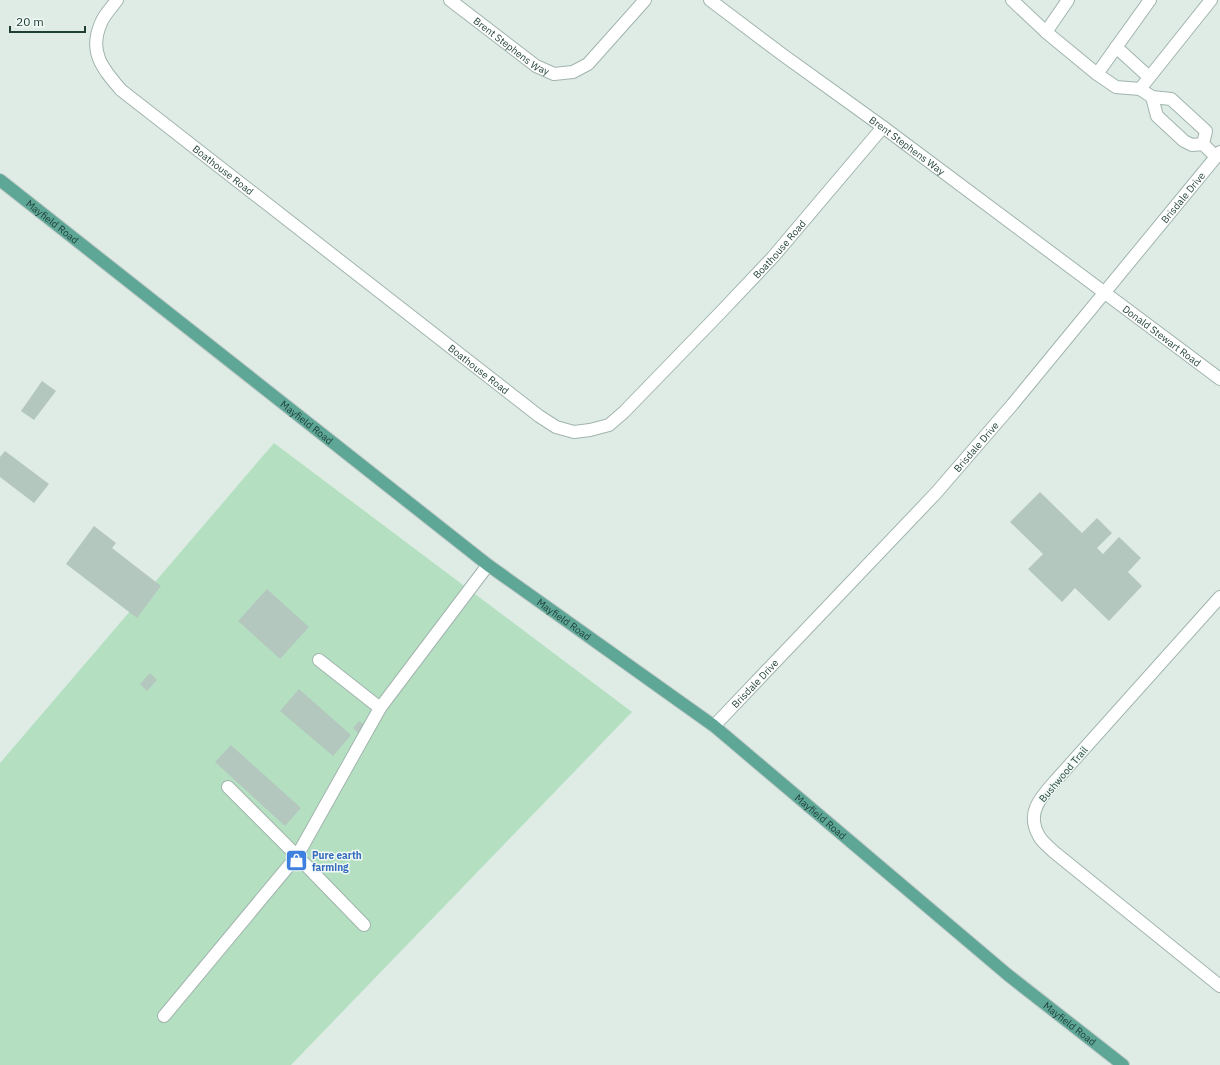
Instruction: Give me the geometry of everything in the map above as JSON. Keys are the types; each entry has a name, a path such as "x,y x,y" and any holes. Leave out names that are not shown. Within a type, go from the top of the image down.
{"main road":[{"name":"Mayfield Road","path":"0,180 488,565 714,726 1008,975 1123,1065"}],"street":[{"name":"Boathouse Road","path":"117,0 101,23 96,40 98,58 107,74 121,90 540,416 556,427 574,432 590,430 609,424 624,412 773,257 883,127"},
{"name":"Brent Stephens Way","path":"450,0 536,66 554,74 573,72 588,64 645,0"},
{"name":"Brent Stephens Way","path":"710,0 1104,292"},
{"path":"1012,0 1046,32 1116,88 1140,88 1152,97 1171,99 1206,131 1203,144"},
{"path":"1046,32 1068,0"},
{"path":"1097,74 1150,0"},
{"path":"1140,88 1211,0"},
{"path":"1116,48 1149,77"},
{"path":"1152,97 1157,116 1188,143 1192,145 1203,144 1218,155"},
{"name":"Brisdale Drive","path":"714,726 936,493 1012,405 1218,155"},
{"name":"Donald Stewart Road","path":"1104,292 1220,378"},
{"path":"164,1016 297,856 380,708 488,565"},
{"name":"Bushwood Trail","path":"1220,597 1057,779 1040,800 1034,813 1034,826 1039,837 1054,852 1220,986"},
{"path":"319,660 380,708"},
{"path":"228,787 364,925"}],"green space":[{"path":"274,443 632,712 291,1065 0,1065 0,763"}],"building":[{"path":"42,381 56,391 34,420 21,411"},
{"path":"5,451 49,484 34,503 0,477 0,457"},
{"path":"1040,492 1082,533 1097,518 1112,533 1097,548 1103,554 1119,537 1141,558 1128,572 1142,586 1109,621 1075,588 1062,602 1028,569 1043,554 1010,522"},
{"path":"94,526 116,543 112,548 161,586 137,618 66,564"},
{"path":"267,589 309,627 280,659 238,621"},
{"path":"150,673 157,680 147,691 140,684"},
{"path":"299,689 351,735 333,756 280,711"},
{"path":"359,721 366,726 359,734 353,728"},
{"path":"231,745 301,808 285,826 215,762"}],"place":[{"name":"Pure earth farming","path":"296,861"}]}
